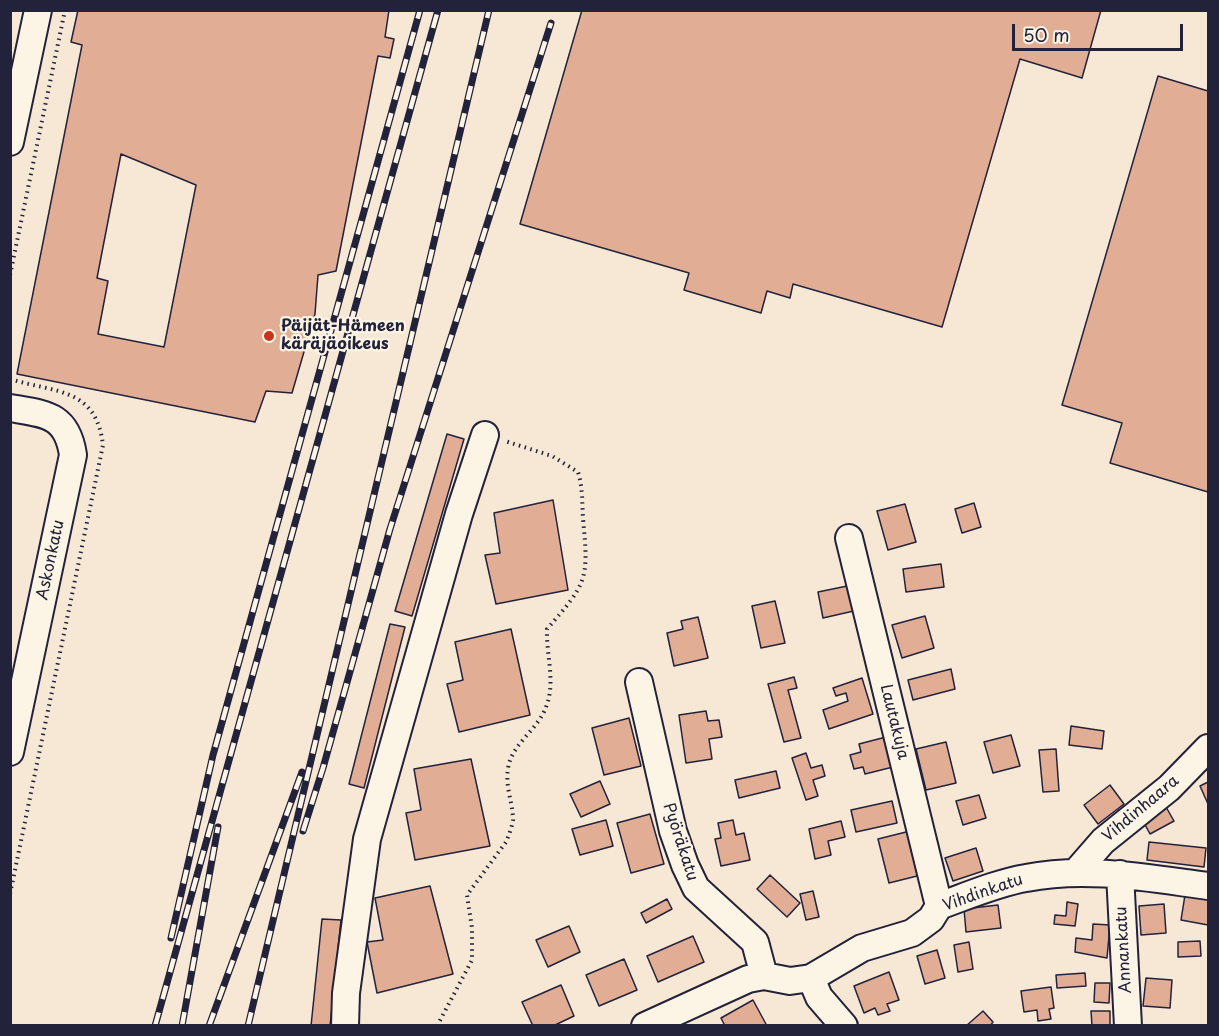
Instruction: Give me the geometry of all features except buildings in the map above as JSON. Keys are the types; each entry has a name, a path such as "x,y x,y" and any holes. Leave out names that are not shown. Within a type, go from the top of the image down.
{"street":[{"path":"10,142 38,10"},
{"name":"Askonkatu","path":"10,408 47,414 57,420 67,431 73,455 10,752"},
{"path":"345,1026 346,993 367,839 459,514 485,435"},
{"name":"Lautakuja","path":"849,538 939,906"},
{"name":"Pyöräkatu","path":"639,682 674,831 685,865 696,888 755,942 764,976"},
{"name":"Vihdinhaara","path":"1076,872 1103,841 1170,788 1209,748"},
{"name":"Vihdinkatu","path":"645,1026 748,979 764,976 789,981 811,978 862,948 912,933 931,919 939,906 1024,878 1076,872 1120,874 1209,886"},
{"name":"Annankatu","path":"1120,874 1128,1026"},
{"path":"811,978 819,997 844,1026"}],"path":[{"path":"10,275 65,12"},
{"path":"437,1026 472,960 472,928 467,895 506,842 509,834 513,819 508,791 508,768 513,754 542,718 547,705 551,683 547,629 578,592 588,555 583,487 578,472 552,456 485,435"},
{"path":"10,894 51,699"}],"railway":[{"path":"171,938 213,755 420,10"},
{"path":"155,1026 438,10"},
{"path":"248,1026 489,10"},
{"path":"303,831 390,529 551,23"},
{"path":"209,1026 302,772"},
{"path":"182,1026 218,827"}],"place":[{"name":"Päijät-Hämeen käräjäoikeus","path":"269,336"}]}
